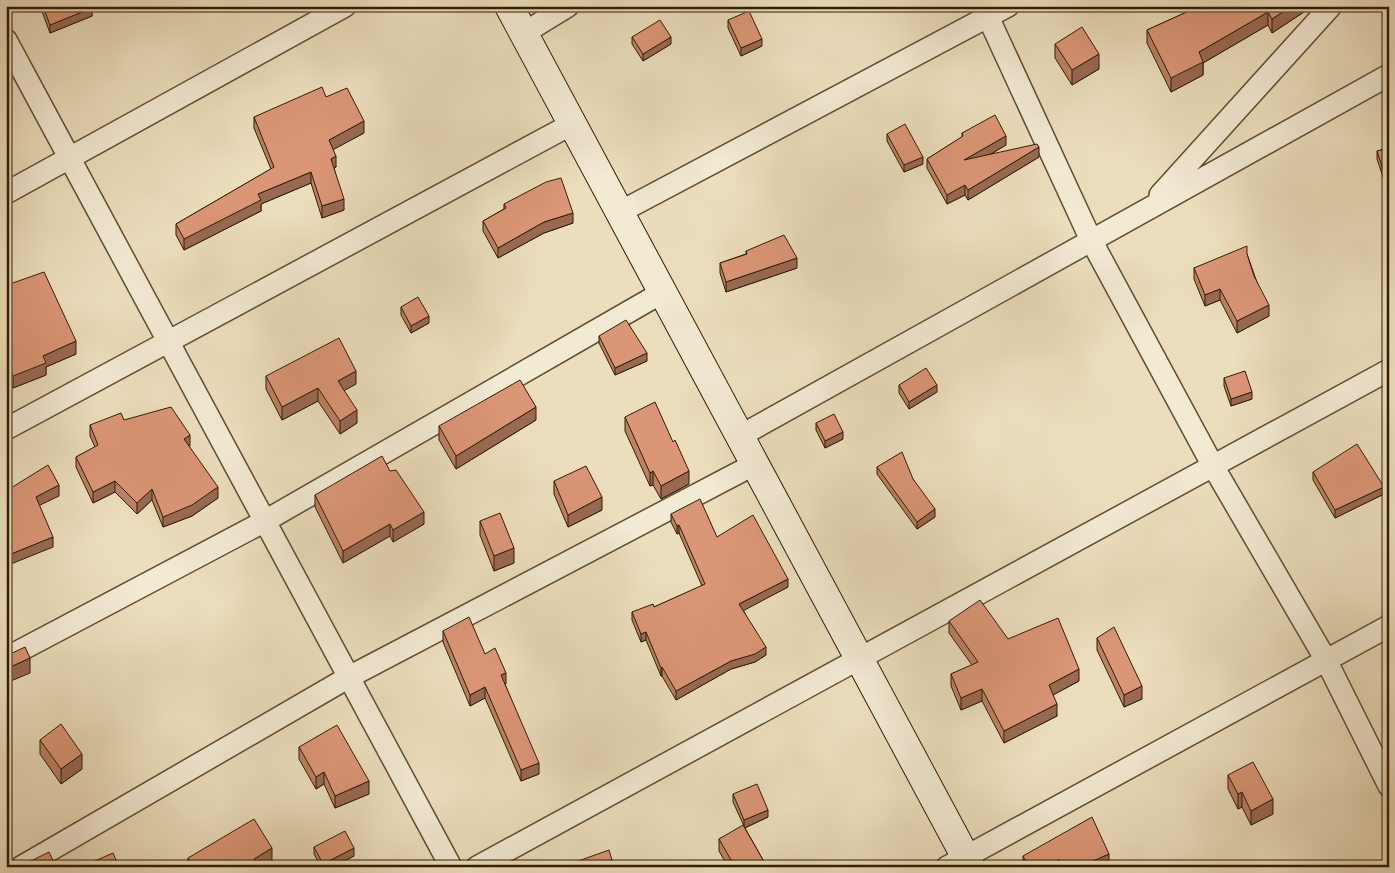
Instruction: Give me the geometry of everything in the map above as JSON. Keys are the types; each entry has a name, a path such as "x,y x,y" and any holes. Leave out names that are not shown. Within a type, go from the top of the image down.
{"street":[{"path":"6,193 345,6"},
{"path":"509,6 859,658 961,863 1389,626"},
{"path":"524,33 568,6"},
{"path":"620,212 985,12 1008,6"},
{"path":"1148,208 1331,6"},
{"path":"985,12 1091,240 1213,466 1326,660 1389,786"},
{"path":"6,40 451,867"},
{"path":"740,436 1389,75"},
{"path":"6,429 572,124"},
{"path":"6,658 266,522 663,292"},
{"path":"477,867 1389,370"},
{"path":"21,867 349,677 755,464"}],"building":[{"path":"43,6 91,6 92,8 50,25"},
{"path":"1200,6 1292,6 1272,19 1268,12 1199,52 1203,62 1171,78 1147,30"},
{"path":"749,11 762,39 741,48 728,20"},
{"path":"660,20 671,37 643,54 632,37"},
{"path":"1082,27 1099,54 1072,70 1055,44"},
{"path":"322,87 326,97 347,88 364,121 329,140 336,156 331,159 344,199 322,206 311,172 258,194 261,200 184,239 176,224 274,167 254,117"},
{"path":"995,115 1006,136 964,160 1037,144 1039,147 968,190 965,185 947,195 927,159 963,136 962,133"},
{"path":"905,124 923,157 904,165 887,134"},
{"path":"1389,148 1389,181 1377,151"},
{"path":"561,178 573,213 544,222 498,248 483,221 506,208 504,204 546,182"},
{"path":"784,235 797,258 726,282 720,263 747,254 746,251"},
{"path":"1247,246 1247,254 1254,276 1269,305 1237,321 1220,289 1205,295 1194,268"},
{"path":"44,272 76,341 43,356 46,363 13,376 6,359 6,283 7,285"},
{"path":"418,297 429,316 411,326 401,307"},
{"path":"626,320 647,353 615,368 599,336"},
{"path":"339,338 356,371 338,381 357,410 340,421 318,388 282,407 266,376"},
{"path":"926,368 937,385 909,402 899,385"},
{"path":"1245,371 1252,392 1231,399 1224,378"},
{"path":"520,380 536,407 456,456 439,426"},
{"path":"655,402 673,442 675,440 689,471 661,486 653,471 650,473 625,417"},
{"path":"171,407 190,435 184,439 218,487 192,505 163,517 152,489 137,503 115,481 93,492 76,457 98,445 90,425 121,413 124,420"},
{"path":"834,414 843,432 825,441 816,423"},
{"path":"1357,444 1384,487 1335,510 1313,472"},
{"path":"902,452 913,479 935,509 917,522 877,467"},
{"path":"382,456 390,471 396,470 424,512 393,530 390,524 343,551 315,495"},
{"path":"48,465 59,485 36,497 53,537 6,556 6,491"},
{"path":"586,466 602,497 568,515 554,481"},
{"path":"700,499 717,537 753,515 788,579 739,604 766,647 755,654 731,661 676,691 661,668 646,632 641,634 632,612 653,604 654,607 705,584 679,525 677,526 671,514"},
{"path":"500,513 514,548 494,556 480,521"},
{"path":"980,600 1008,639 1058,618 1079,669 1049,685 1057,704 1004,731 982,689 961,698 951,674 978,662 949,621"},
{"path":"469,617 485,654 495,648 506,673 501,675 539,763 521,770 485,687 470,695 443,631"},
{"path":"1114,627 1142,686 1124,695 1097,638"},
{"path":"25,647 30,658 6,669 6,656"},
{"path":"61,724 82,754 61,769 40,740"},
{"path":"337,725 369,781 335,796 324,772 316,777 299,747"},
{"path":"1253,762 1273,799 1251,811 1242,792 1238,794 1228,775"},
{"path":"757,784 768,810 744,820 733,794"},
{"path":"1092,817 1109,854 1093,861 1096,867 1063,867 1059,860 1047,867 1029,867 1023,856"},
{"path":"254,819 272,848 254,859 259,867 193,867 188,858"},
{"path":"743,825 767,867 735,867 719,839"},
{"path":"345,831 354,848 323,864 314,847"},
{"path":"609,850 614,867 567,867 567,865"},
{"path":"49,852 56,867 21,867 21,866"},
{"path":"113,853 119,867 81,867"}]}
